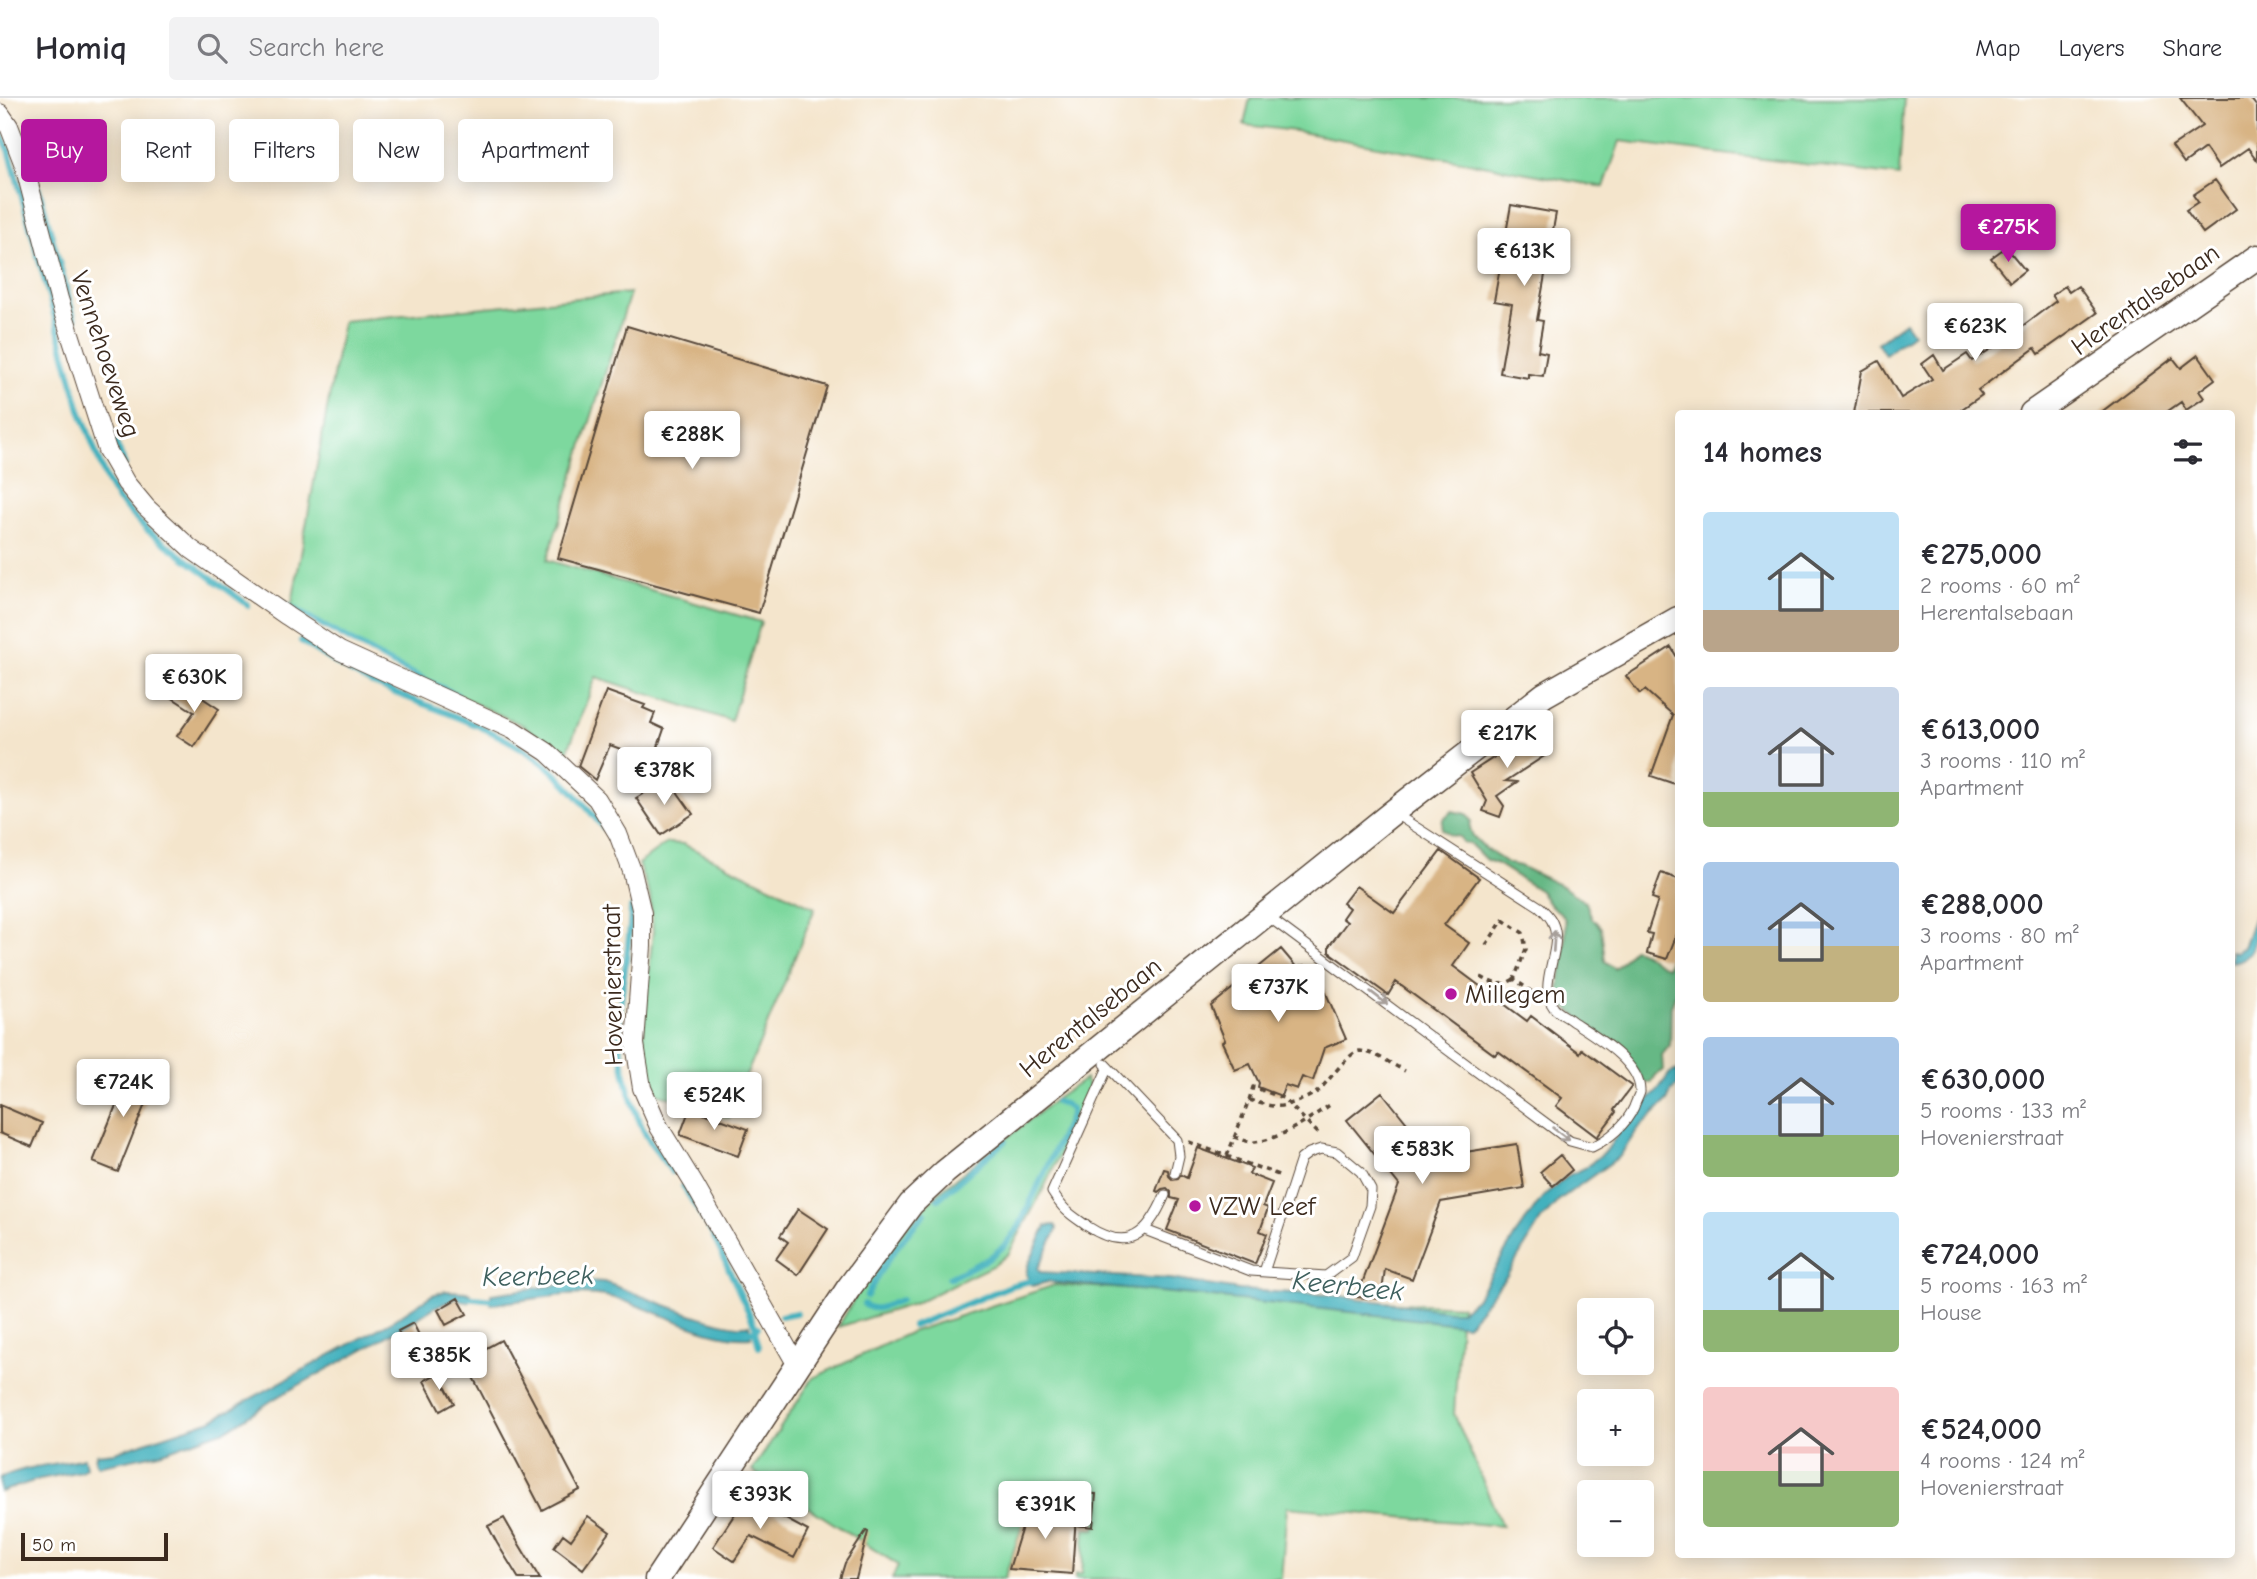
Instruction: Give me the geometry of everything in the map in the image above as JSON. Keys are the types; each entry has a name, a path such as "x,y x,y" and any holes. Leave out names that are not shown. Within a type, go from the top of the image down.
{"street":[{"name":"Vennehoeveweg","path":"0,113 9,126 24,165 59,299 107,450 126,483 146,507 191,549 225,572"},
{"name":"Herentalsebaan","path":"2036,410 2257,257"},
{"name":"Hovenierstraat","path":"225,572 340,651 513,730 547,752 597,799 618,834 632,871 642,913 635,1044 642,1088 659,1127 798,1367"},
{"name":"Herentalsebaan","path":"657,1579 848,1289 911,1204 946,1172 1101,1059 1265,914 1544,695 1675,621"}],"lane":[{"path":"1265,914 1570,1141 1592,1147 1609,1138 1632,1111 1640,1092 1634,1072 1611,1047 1555,1009 1550,998 1549,982 1555,926 1540,907 1393,812"},
{"path":"1165,1195 1150,1226 1140,1234 1125,1239 1110,1239 1063,1210 1052,1192 1101,1059 1177,1140 1179,1156 1174,1173"},
{"path":"1145,1230 1251,1271 1264,1272 1326,1276 1352,1257 1370,1206 1371,1190 1362,1172 1337,1152 1321,1149 1301,1159 1264,1272"}],"path":[{"path":"1481,977 1504,985 1514,979 1526,949 1523,933 1503,920 1486,945"},
{"path":"1514,979 1555,1009"},
{"path":"1249,1100 1272,1106 1289,1104 1315,1093 1354,1052 1359,1051 1405,1071"},
{"path":"1227,1156 1253,1087 1283,1097 1337,1152"},
{"path":"1234,1137 1253,1143 1277,1136 1330,1105"},
{"path":"1177,1140 1193,1143 1294,1181"}],"green space":[{"path":"1250,98 1904,98 1899,176 1620,141 1604,187 1295,131 1244,125"},
{"path":"630,293 547,560 761,622 731,721 596,677 565,758 525,726 434,685 291,609 343,321"},
{"path":"1452,811 1466,814 1471,821 1473,836 1485,848 1507,863 1520,866 1562,886 1586,903 1592,918 1601,928 1605,961 1615,969 1633,949 1667,967 1675,946 1675,996 1671,1006 1670,1045 1662,1055 1663,1070 1651,1083 1644,1083 1628,1058 1558,1000 1566,935 1562,915 1549,904 1540,891 1486,860 1470,844 1462,842 1460,837 1450,835 1442,829 1443,819"},
{"path":"667,843 683,844 815,908 729,1118 651,1091 643,1034 653,931 650,896 638,864"},
{"path":"1085,1079 1090,1090 1043,1190 1009,1253 996,1264 913,1304 838,1327 866,1279 901,1232 940,1191"},
{"path":"1055,1285 1461,1306 1454,1414 1502,1526 1287,1507 1281,1579 1075,1579 1075,1574 1082,1574 1085,1528 1095,1529 1098,1495 1035,1487 1004,1579 892,1579 898,1565 752,1471 813,1378 911,1332"}],"water":[{"path":"1905,322 1913,333 1885,354 1877,343"},
{"path":"2257,908 2254,944 2246,956 2235,961 2235,952 2243,947"},
{"path":"1675,1071 1675,1088 1667,1101 1637,1130 1620,1156 1559,1200 1541,1220 1506,1277 1467,1325 1048,1282 1032,1286 1026,1274 1046,1226 1055,1225 1056,1232 1038,1268 1040,1272 1170,1279 1239,1290 1332,1295 1461,1311 1476,1299 1542,1198 1569,1175 1585,1168 1607,1150 1632,1113 1655,1094 1670,1073"},
{"path":"587,1281 604,1282 721,1323 749,1325 751,1337 717,1334 627,1302 596,1295 566,1295 491,1304 491,1294"},
{"path":"446,1291 471,1294 468,1302 455,1298 455,1301 435,1307 274,1399 228,1429 160,1453 98,1466 95,1461 96,1454 115,1452 212,1420 389,1323 432,1295"},
{"path":"84,1458 86,1467 81,1471 40,1479 0,1492 0,1478 31,1468"}],"building":[{"path":"2180,98 2250,98 2257,107 2257,160 2248,148 2219,168 2205,148 2184,163 2172,146 2202,126"},
{"path":"2215,180 2236,209 2203,233 2186,210 2198,202 2193,195"},
{"path":"1511,205 1556,213 1537,320 1543,321 1538,351 1547,353 1543,376 1528,374 1528,378 1500,373 1512,304 1494,301"},
{"path":"2006,247 2025,270 2010,282 1991,258"},
{"path":"2065,286 2069,292 2078,286 2097,313 2039,354 2035,348 1978,390 1982,395 1960,410 1855,410 1862,371 1879,361 1901,398 1932,379 1922,364 1934,355 1943,370 1967,354 1972,361 2002,342 1995,331 2015,318 2021,327 2056,301 2052,295"},
{"path":"627,326 827,386 759,613 558,558"},
{"path":"2198,355 2215,379 2199,391 2204,398 2186,410 2181,402 2169,410 2104,410 2173,358 2181,368"},
{"path":"1671,647 1675,654 1675,784 1651,776 1673,715 1645,690 1640,694 1626,676"},
{"path":"180,683 219,709 194,747 177,736 194,712 171,697"},
{"path":"606,691 645,705 643,708 655,713 651,723 664,729 653,761 610,745 595,780 578,766"},
{"path":"1530,734 1536,734 1549,753 1506,781 1517,782 1497,796 1504,806 1500,817 1483,811 1487,801 1470,773"},
{"path":"668,779 693,814 661,835 636,798"},
{"name":"Millegem","path":"1441,851 1479,878 1444,925 1469,943 1453,966 1527,1021 1531,1016 1580,1053 1582,1049 1632,1086 1597,1137 1556,1106 1562,1098 1498,1051 1495,1055 1396,982 1388,995 1329,952 1329,946 1347,922 1342,918 1349,908 1343,903 1356,886 1394,913"},
{"path":"1661,873 1675,878 1675,939 1667,959 1647,953 1652,934 1647,933 1658,900 1652,898"},
{"path":"1281,949 1297,968 1304,965 1314,987 1322,984 1346,1039 1324,1048 1313,1081 1302,1077 1297,1089 1285,1085 1281,1096 1258,1087 1259,1083 1250,1064 1235,1070 1222,1042 1225,1040 1211,1006"},
{"path":"121,1070 153,1084 118,1172 93,1162 117,1103 109,1099"},
{"path":"1382,1092 1434,1157 1517,1144 1524,1188 1441,1202 1412,1279 1385,1269 1381,1299 1357,1297 1399,1185 1347,1120"},
{"path":"0,1105 42,1123 32,1147 0,1133"},
{"path":"690,1108 748,1129 738,1156 680,1135"},
{"name":"VZW Leef","path":"1198,1148 1252,1168 1249,1174 1272,1183 1263,1206 1268,1208 1260,1231 1267,1234 1255,1264 1167,1230 1179,1200 1171,1198 1171,1192 1167,1188 1156,1191 1164,1169 1168,1170 1173,1180 1181,1175 1187,1178"},
{"path":"1560,1155 1572,1170 1553,1186 1540,1172"},
{"path":"798,1209 828,1229 798,1275 776,1259 788,1242 780,1236"},
{"path":"458,1298 467,1314 446,1325 438,1310"},
{"path":"413,1323 421,1339 406,1348 398,1331"},
{"path":"501,1340 580,1490 542,1510 464,1360"},
{"path":"438,1373 454,1403 440,1411 424,1381"},
{"path":"1078,1493 1096,1494 1093,1527 1076,1525"},
{"path":"746,1497 772,1514 773,1512 808,1531 794,1558 751,1536 734,1561 713,1547"},
{"path":"1031,1498 1046,1499 1045,1513 1076,1515 1072,1574 1009,1569"},
{"path":"588,1516 610,1532 583,1569 554,1547 563,1534 571,1540"},
{"path":"504,1518 540,1579 519,1579 497,1543 488,1526"},
{"path":"866,1531 868,1532 856,1579 840,1579 845,1563"}],"waterway":[{"path":"0,132 9,150 80,410 107,482 117,499 147,530 248,605"},
{"path":"39,189 75,320"},
{"path":"108,424 125,465"},
{"path":"278,600 388,662 457,695"},
{"path":"301,641 370,682 465,720 516,745 542,762 561,779 603,828"},
{"path":"631,908 620,1016 622,1059 632,1101 642,1127 672,1172"},
{"path":"949,1278 988,1259 1004,1246 1019,1227 1071,1115 1071,1109 1056,1102"},
{"path":"938,1199 1005,1141"},
{"path":"683,1186 713,1235 756,1328"},
{"path":"867,1296 893,1252 925,1213"},
{"name":"Keerbeek","path":"913,1326 1010,1286 1034,1280"},
{"name":"Keerbeek","path":"462,1297 496,1300"},
{"name":"Keerbeek","path":"864,1304 877,1308 901,1300"},
{"name":"Keerbeek","path":"781,1316 796,1313"},
{"name":"Keerbeek","path":"745,1332 755,1331 758,1327"},
{"path":"755,1331 759,1347"}],"place":[{"name":"Millegem","path":"1451,994"},
{"name":"VZW Leef","path":"1195,1206"}]}
